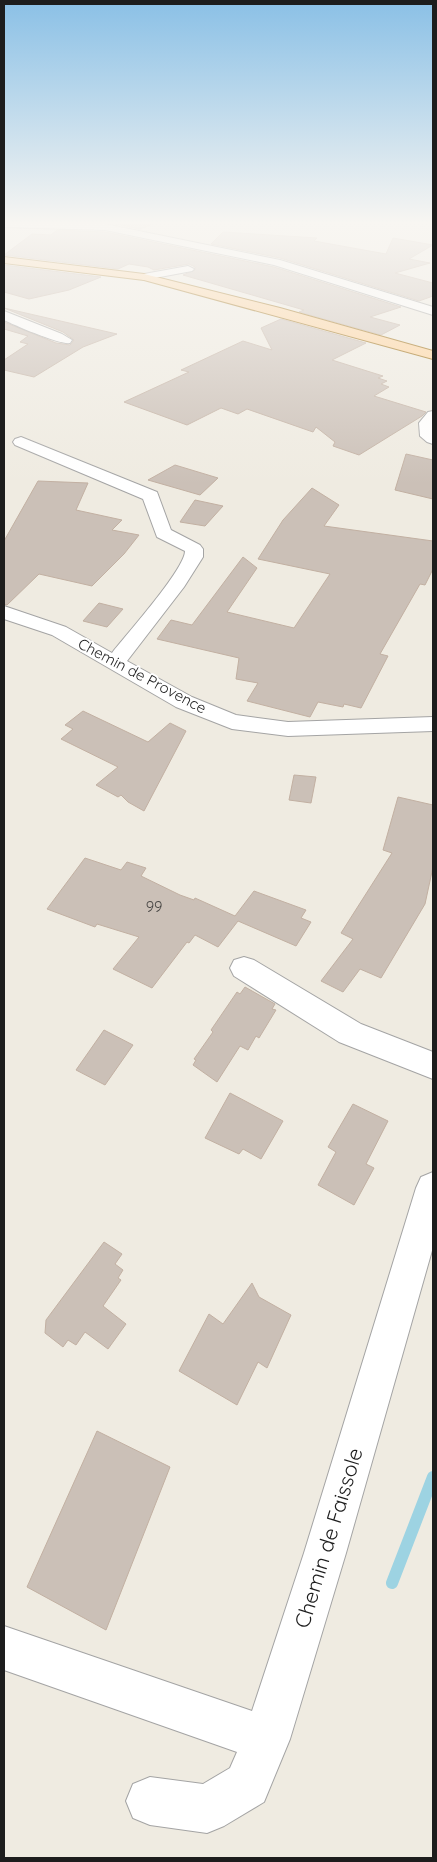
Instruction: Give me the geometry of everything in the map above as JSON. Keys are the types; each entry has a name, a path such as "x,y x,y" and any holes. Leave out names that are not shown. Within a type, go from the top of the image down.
{"main road":[{"path":"272,310 433,355"}],"street":[{"path":"4,315 26,326 50,332 65,340"},
{"path":"433,415 427,423 428,436 433,439"},
{"path":"21,442 151,496 163,533 194,549 194,557 177,583 115,663"},
{"name":"Chemin de Provence","path":"5,613 58,631 184,702 232,722 288,729 433,724"},
{"path":"244,968 350,1033 433,1066"},
{"name":"Chemin de Faissole","path":"150,1802 207,1809 247,1785 266,1738 340,1504 433,1188"},
{"path":"4,1648 266,1738"}],"building":[{"path":"9,310 117,334 83,347 34,377 4,370 4,360 28,344 20,342 28,336 4,329 4,322 56,343 70,345 74,340 63,332"},
{"path":"304,310 392,310 370,317 400,325 381,335 299,312"},
{"path":"281,319 366,343 332,360 383,376 378,378 387,381 381,384 389,387 374,396 426,412 359,455 333,446 335,442 316,427 313,432 247,409 238,414 221,408 187,425 124,402 189,372 181,370 243,341 272,350 261,328"},
{"path":"406,454 433,460 433,499 395,490"},
{"path":"175,465 218,478 200,495 148,480"},
{"path":"38,481 88,483 76,510 122,520 112,530 139,535 124,554 92,586 39,574 7,605 4,604 4,541"},
{"path":"312,488 339,505 324,526 433,541 433,569 425,585 420,584 380,654 388,656 361,708 344,704 343,707 318,702 310,717 247,701 258,683 236,679 239,658 157,639 171,620 192,625 243,557 257,568 227,612 294,628 330,574 258,559 283,520"},
{"path":"195,500 223,506 205,526 180,522"},
{"path":"99,603 123,609 107,627 83,621"},
{"path":"83,711 148,742 170,723 186,731 144,811 128,802 121,795 118,797 96,785 118,767 61,739 73,729 65,725"},
{"path":"294,775 316,777 311,803 289,800"},
{"path":"398,797 433,805 433,867 425,904 381,978 360,969 343,992 321,981 353,939 341,933 392,853 383,850"},
{"path":"85,858 121,870 127,862 146,868 141,876 180,895 194,900 195,898 235,916 254,891 306,910 301,918 311,922 296,946 238,921 218,947 195,935 189,943 187,942 152,988 113,969 139,937 97,924 95,927 47,909"},
{"path":"245,987 275,1004 272,1009 276,1010 259,1038 256,1036 248,1050 240,1046 217,1082 193,1065 196,1060 194,1059 237,992 240,994"},
{"path":"104,1030 133,1045 105,1085 76,1070"},
{"path":"230,1093 283,1121 261,1159 243,1149 239,1154 205,1138"},
{"path":"353,1104 388,1121 366,1164 374,1168 354,1205 318,1185 336,1152 328,1147"},
{"path":"104,1242 122,1254 115,1264 123,1270 118,1278 121,1280 103,1306 126,1324 108,1349 85,1332 76,1345 68,1340 63,1347 45,1333 46,1320"},
{"path":"252,1283 259,1297 291,1315 267,1368 258,1362 237,1405 179,1371 209,1314 223,1324"},
{"path":"97,1431 170,1467 106,1630 27,1587"}],"waterway":[{"path":"392,1583 433,1477"}]}
